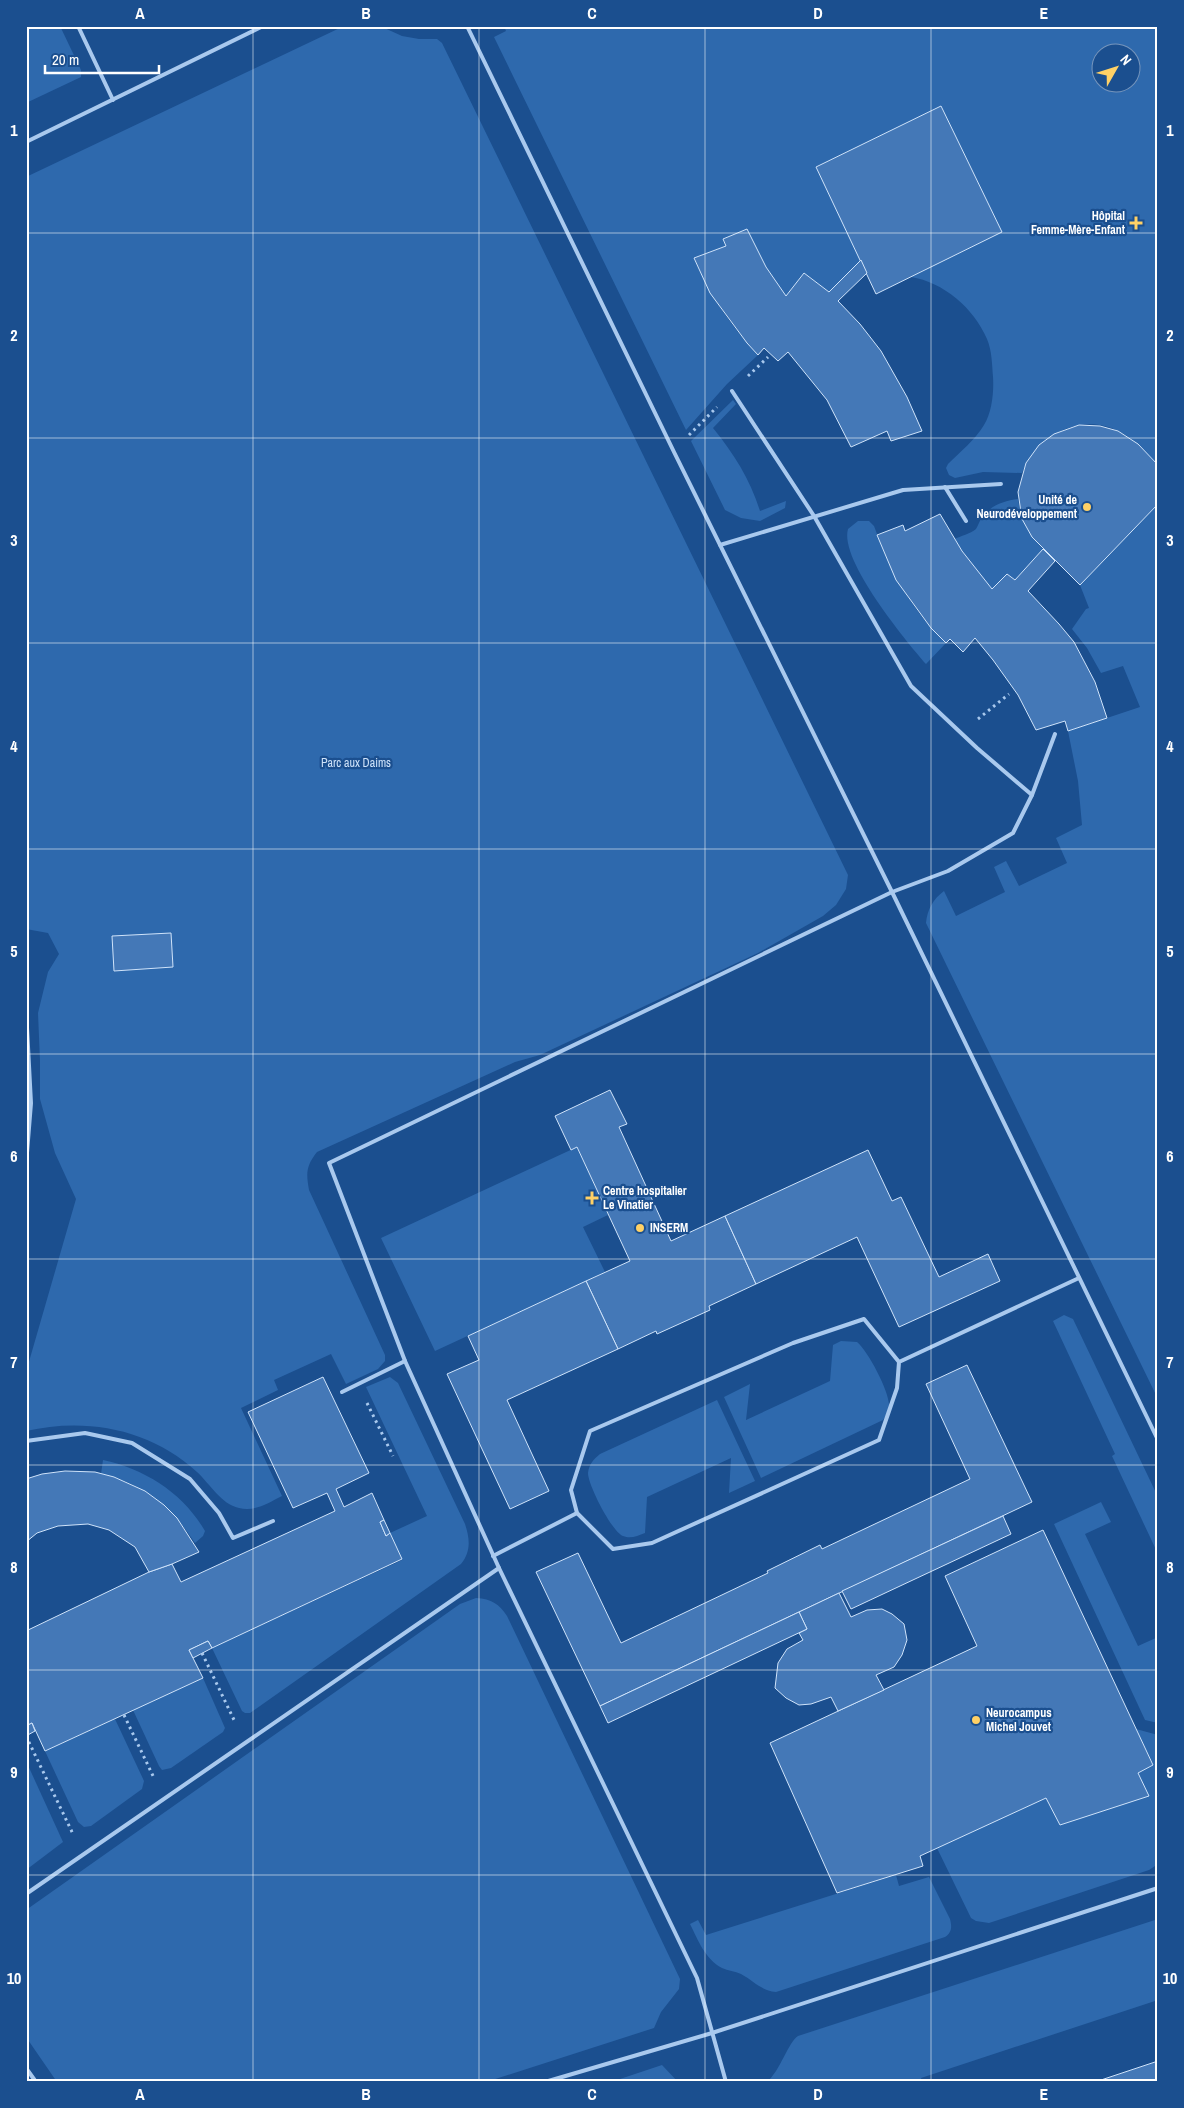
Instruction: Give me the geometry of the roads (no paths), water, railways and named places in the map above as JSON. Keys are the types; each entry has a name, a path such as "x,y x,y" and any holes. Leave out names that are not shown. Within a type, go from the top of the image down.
{"lane":[{"path":"78,26 113,100"},
{"path":"26,142 263,26"},
{"path":"467,26 720,545 892,892 1158,1440"},
{"path":"732,391 814,516 911,686 960,733 1032,795"},
{"path":"720,545 903,490 1001,484"},
{"path":"945,487 966,521"},
{"path":"726,2082 697,1978 499,1568 405,1362 329,1163 892,892 948,871 1012,833 1032,795 1056,734"},
{"path":"26,1009 31,1103 26,1165"},
{"path":"899,1362 1079,1278"},
{"path":"864,1319 899,1362 897,1388 878,1440 652,1544 613,1549 576,1513 571,1490 590,1431 793,1343 864,1319"},
{"path":"342,1392 405,1362"},
{"path":"26,1441 86,1433 132,1443 190,1479 219,1513 233,1538 273,1521"},
{"path":"494,1556 576,1513"},
{"path":"26,1894 499,1568"},
{"path":"545,2082 712,2033 1158,1888"},
{"path":"26,2068 36,2082"}],"place":[{"name":"Hôpital Femme-Mère-Enfant","path":"1136,223"},
{"name":"Unité de Neurodéveloppement","path":"1087,507"},
{"name":"Centre hospitalier Le Vinatier","path":"592,1198"},
{"name":"INSERM","path":"640,1228"},
{"name":"Neurocampus Michel Jouvet","path":"976,1720"}],"park label":[{"name":"Parc aux Daims","path":"356,763"}]}
